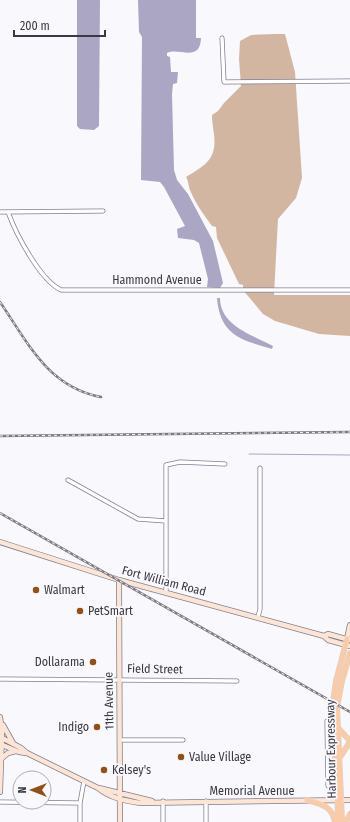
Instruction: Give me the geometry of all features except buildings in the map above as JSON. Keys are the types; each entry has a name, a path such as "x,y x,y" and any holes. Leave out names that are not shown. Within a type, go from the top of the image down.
{"main road":[{"name":"Fort William Road","path":"0,542 119,580 324,636 328,640 348,646"},
{"name":"11th Avenue","path":"119,580 120,822"},
{"path":"349,639 350,625"},
{"name":"Fort William Road","path":"324,636 328,634 349,639"},
{"name":"Harbour Expressway","path":"342,822 335,720 336,681 349,639"},
{"name":"Harbour Expressway","path":"338,822 340,800 340,757 338,728 335,720 338,697 350,653"},
{"path":"0,792 1,719"},
{"path":"1,719 8,737 17,749 8,753 1,759"},
{"path":"338,728 350,742 340,757"},
{"name":"Memorial Avenue","path":"1,741 98,788 120,796 154,801 350,800"},
{"path":"307,800 324,805 329,809 335,822"},
{"path":"346,822 350,814"}],"street":[{"path":"222,38 224,82 350,81"},
{"path":"0,212 103,211"},
{"name":"Hammond Avenue","path":"8,212 16,232 27,252 53,285 61,290 350,290"},
{"path":"166,592 166,465 180,462 225,464"},
{"path":"258,617 260,609 260,468"},
{"path":"68,480 138,519 166,521"},
{"name":"Field Street","path":"0,679 119,678 237,681"},
{"path":"328,786 327,721 335,720"},
{"path":"120,740 183,740"},
{"path":"80,822 80,803 84,781"},
{"path":"163,801 163,822"},
{"path":"206,801 206,822"},
{"path":"0,802 80,803"}],"shaded area":[{"path":"77,0 100,0 99,126 94,130 80,129 77,126"},
{"path":"138,0 196,0 196,38 201,38 200,46 193,52 167,53 167,56 170,57 171,72 178,72 177,83 173,84 172,94 174,170 177,180 188,194 213,241 223,283 220,288 207,287 208,279 199,243 194,240 178,238 177,229 185,226 164,187 160,182 141,180 142,37 139,32"},
{"path":"285,34 295,72 302,178 296,198 278,219 274,295 350,295 350,336 319,334 275,321 263,314 243,290 243,285 239,284 217,238 216,227 212,226 197,204 192,195 186,177 199,169 209,160 214,150 212,115 218,111 241,86 239,59 240,41 251,35"},
{"path":"217,298 220,298 221,308 231,323 273,346 272,349 242,339 234,334 222,320"}],"waterway":[{"path":"249,454 350,455"}],"railway":[{"path":"0,302 30,347 53,373 67,384 83,392 101,397"},
{"path":"0,436 350,432"},
{"path":"0,513 350,712"}],"place":[{"name":"Walmart","path":"36,590"},
{"name":"PetSmart","path":"80,611"},
{"name":"Dollarama","path":"93,662"},
{"name":"Indigo","path":"97,727"},
{"name":"Value Village","path":"181,757"},
{"name":"Kelsey's","path":"104,770"}]}
